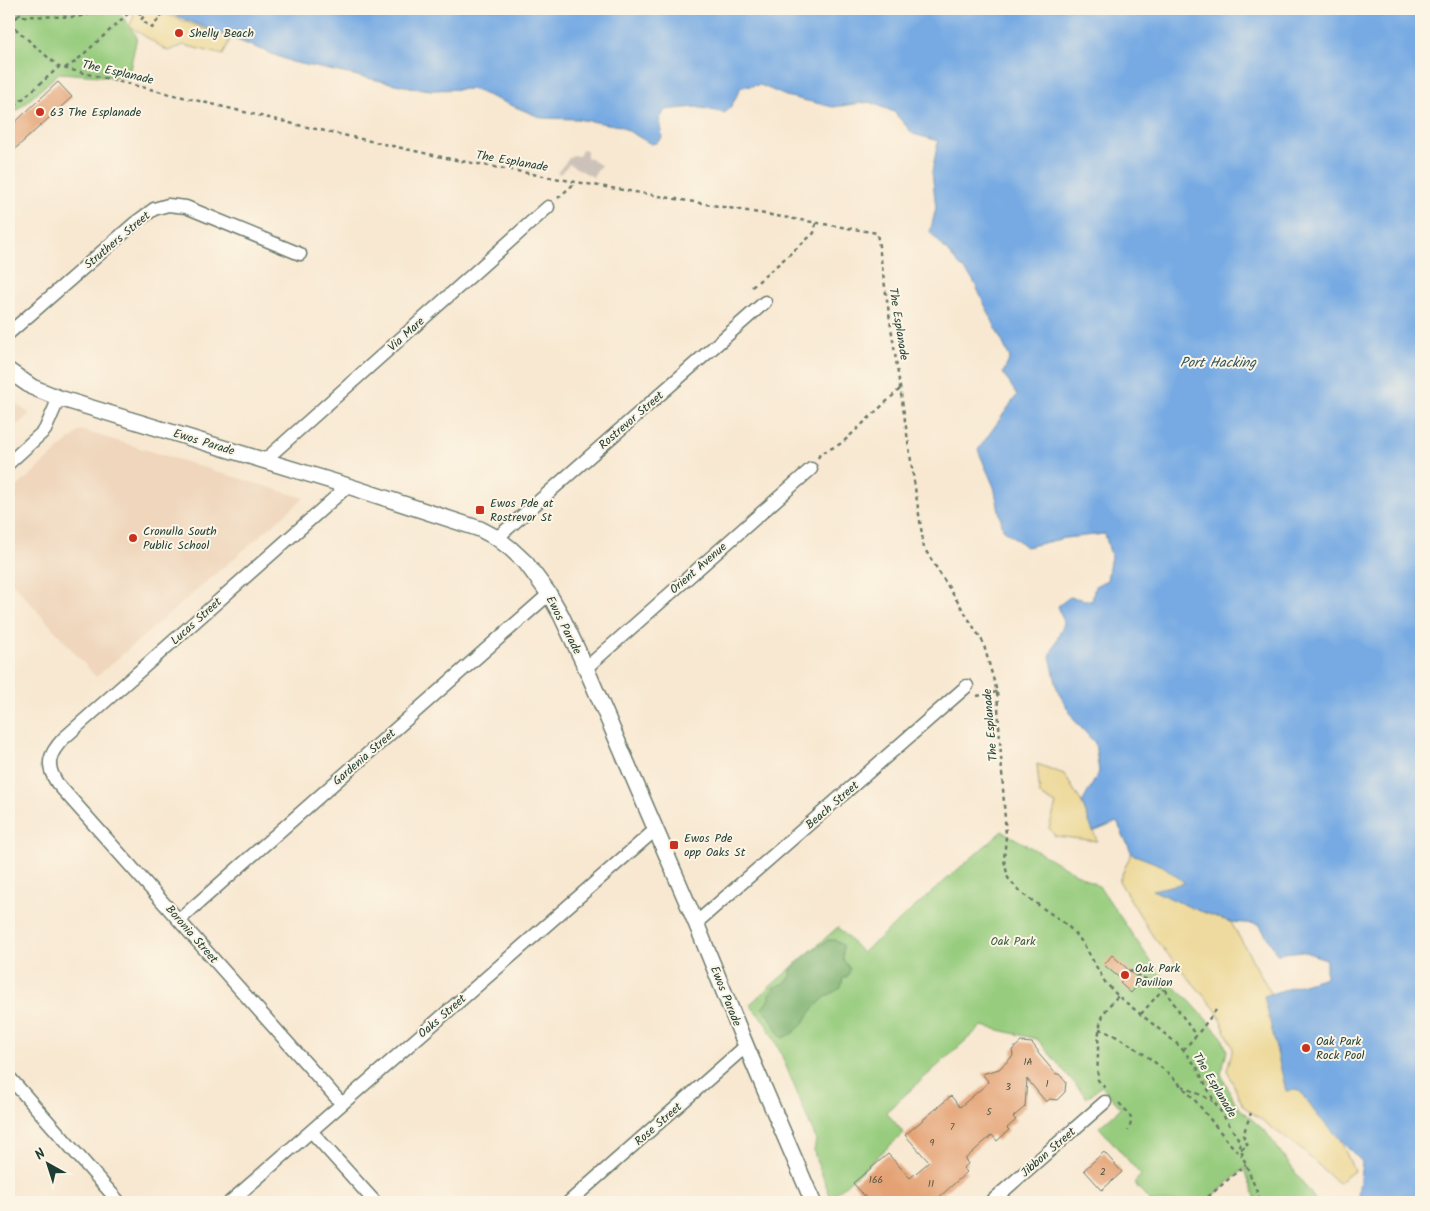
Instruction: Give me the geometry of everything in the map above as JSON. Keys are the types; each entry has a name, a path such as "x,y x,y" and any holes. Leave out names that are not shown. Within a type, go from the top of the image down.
{"street":[{"name":"Struthers Street","path":"9,334 135,223 154,210 168,205 186,207 300,254"},
{"name":"Via Mare","path":"265,460 548,207"},
{"name":"Rostrevor Street","path":"497,538 765,302"},
{"name":"Ewos Parade","path":"9,371 32,387 59,398 463,522 497,538 526,563 549,594 586,668 813,1202"},
{"path":"9,463 44,430 59,398"},
{"name":"Orient Avenue","path":"586,668 810,469"},
{"name":"Lucas Street","path":"50,761 54,749 63,739 348,486"},
{"name":"Gardenia Street","path":"180,920 549,594"},
{"name":"Beach Street","path":"696,923 967,686"},
{"name":"Boronia Street","path":"50,761 51,774 57,783 342,1104"},
{"name":"Oaks Street","path":"230,1202 655,830"},
{"name":"Rose Street","path":"569,1202 746,1046"},
{"path":"9,1077 119,1202"},
{"name":"Jibbon Street","path":"991,1202 1111,1099"},
{"path":"311,1132 375,1202"}],"path":[{"path":"9,112 59,68 9,23 24,9"},
{"path":"90,9 94,12"},
{"path":"18,16 76,17 112,9"},
{"path":"64,68 75,62 133,9 144,16 141,20 152,28 166,9"},
{"name":"The Esplanade","path":"59,68 441,157 877,234 924,548 983,642 997,692 1006,836 1004,860 1008,878 1020,892 1061,920 1075,934 1083,943 1106,982 1118,996 1184,1050 1196,1066 1214,1101 1239,1140 1243,1157 1261,1202"},
{"path":"548,207 576,182"},
{"path":"752,287 814,233 816,223"},
{"path":"810,469 820,454 842,443 900,389"},
{"path":"967,686 978,697 997,692"},
{"path":"1129,970 1163,988 1196,1036"},
{"path":"1141,1014 1163,988"},
{"path":"1118,996 1105,1011 1100,1024 1098,1080 1111,1099 1130,1115 1132,1123 1128,1131"},
{"path":"1184,1050 1216,1010"},
{"path":"1099,1030 1130,1045 1166,1072 1191,1095 1230,1144 1243,1157"},
{"path":"1180,1086 1214,1101"},
{"path":"1241,1149 1248,1146 1244,1135 1251,1113"},
{"path":"1202,1202 1246,1164"}],"shaded area":[{"path":"582,149 587,150 587,158 591,158 601,165 593,177 569,164 560,174 557,173 570,157 580,155"},
{"path":"9,398 30,414 9,432"},
{"name":"Cronulla South Public School","path":"81,430 304,498 96,677 9,579 9,494"}],"green space":[{"path":"9,9 117,9 137,37 128,78 59,73 9,118"},
{"name":"Oak Park","path":"1002,831 1100,887 1158,972 1188,999 1222,1037 1227,1051 1221,1074 1237,1106 1266,1132 1317,1202 1257,1202 1244,1169 1206,1202 1151,1202 1134,1183 1141,1175 1099,1127 1121,1108 1101,1086 1087,1098 1037,1039 982,1026 886,1112 904,1133 831,1198 816,1160 814,1151 816,1139 779,1049 765,1022 750,1004 838,927 862,953"},
{"path":"828,940 835,940 843,945 843,959 850,969 848,976 843,978 841,988 821,1001 799,1028 782,1038 769,1015 762,1008 770,999 770,993 775,987 785,983 791,976 791,968 807,954"}],"sand":[{"name":"Shelly Beach","path":"130,9 152,9 231,37 223,55 184,45 168,51 129,26 134,17"},
{"path":"1037,764 1064,774 1082,803 1097,841 1055,836 1049,828 1056,804 1040,795"},
{"path":"1135,845 1220,903 1275,1000 1315,1082 1354,1171 1338,1183 1303,1151 1243,1106 1227,1070 1233,1048 1216,1010 1154,938 1119,881"}],"water":[{"name":"Port Hacking","path":"159,9 1421,9 1421,1202 1361,1202 1358,1196 1362,1162 1317,1115 1299,1090 1286,1091 1264,996 1326,977 1326,959 1302,951 1277,954 1259,924 1230,922 1152,890 1185,883 1163,866 1132,854 1117,822 1093,832 1082,803 1099,772 1095,743 1075,721 1058,692 1050,656 1064,623 1058,606 1070,597 1092,601 1095,586 1107,580 1111,556 1105,534 1065,538 1026,547 1003,529 994,487 978,450 1017,395 1003,373 1010,358 973,280 930,232 936,208 932,172 938,141 913,134 894,112 870,102 833,107 786,96 760,85 741,87 732,105 725,113 696,107 665,110 660,119 662,138 656,143 651,144 620,126 577,119 542,118 472,89 431,90 409,87 292,62"}],"building":[{"name":"63 The Esplanade","path":"58,82 72,97 15,149 9,142 9,128"},
{"name":"Oak Park Pavilion","path":"1112,955 1141,981 1131,993 1120,983 1122,980 1104,965"},
{"path":"1021,1042 1032,1043 1056,1074 1059,1074 1066,1082 1065,1092 1057,1100 1050,1099 1046,1102 1027,1079 1025,1107 1013,1117 1016,1120 1007,1128 1009,1130 997,1141 992,1135 965,1159 968,1164 963,1168 967,1172 935,1201 932,1198 927,1202 872,1202 868,1200 853,1183 888,1154 910,1178 929,1162 905,1135 951,1096 960,1107 988,1083 982,1074 999,1069 1013,1056 1012,1050"},
{"path":"1104,1152 1122,1172 1102,1190 1084,1170"}],"place":[{"name":"Shelly Beach","path":"179,33"},
{"name":"63 The Esplanade","path":"40,112"},
{"name":"Ewos Pde at Rostrevor St","path":"480,510"},
{"name":"Cronulla South Public School","path":"133,538"},
{"name":"Ewos Pde opp Oaks St","path":"674,845"},
{"name":"Oak Park Pavilion","path":"1125,975"},
{"name":"Oak Park Rock Pool","path":"1306,1048"}]}
